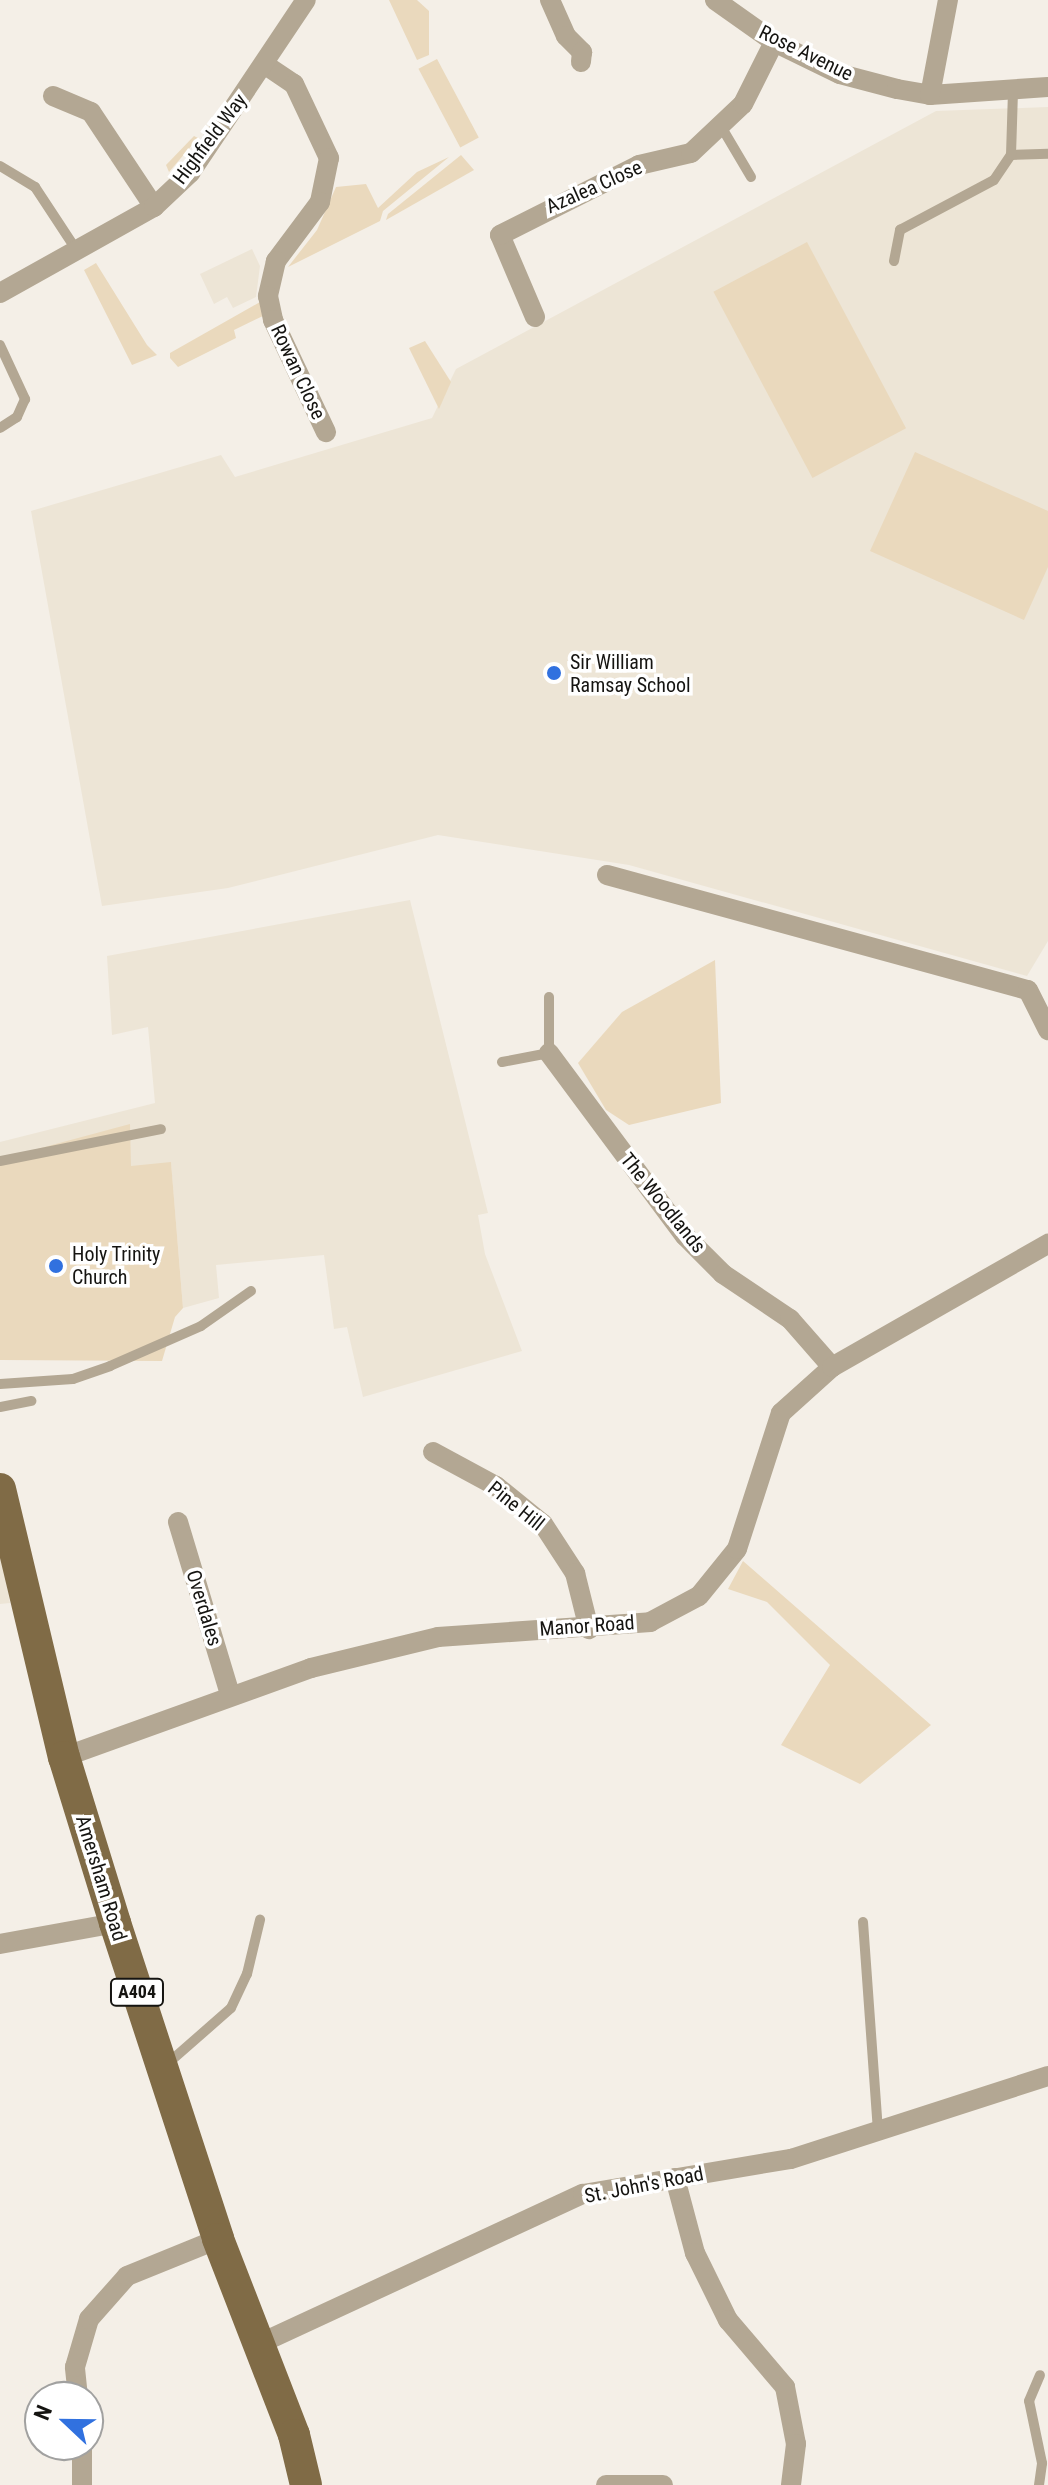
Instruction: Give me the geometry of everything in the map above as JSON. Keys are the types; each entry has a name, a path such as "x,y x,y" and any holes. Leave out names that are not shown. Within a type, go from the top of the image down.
{"main road":[{"name":"Amersham Road","path":"0,1489 64,1757 218,2239 294,2435 306,2485"}],"street":[{"name":"Highfield Way","path":"0,293 154,207 190,173 306,0"},
{"path":"550,0 566,36 582,52 581,62"},
{"name":"Rose Avenue","path":"715,0 774,42 840,74 930,95 1013,93 1048,87"},
{"path":"930,95 948,0"},
{"name":"Azalea Close","path":"535,317 500,235 507,227 639,165 691,153 722,128 743,104 774,42"},
{"name":"Rowan Close","path":"264,64 294,84 329,158 320,202 276,261 268,296 273,320 326,432"},
{"path":"53,96 91,112 154,207"},
{"path":"607,875 1028,990 1048,1030"},
{"name":"The Woodlands","path":"549,1053 685,1236 723,1274 790,1319 832,1367"},
{"name":"Manor Road","path":"64,1757 230,1694 438,1637 589,1629 650,1622 699,1596 737,1549 781,1413 832,1367 1048,1244"},
{"name":"Pine Hill","path":"433,1452 496,1486 543,1524 575,1573 589,1629"},
{"name":"Overdales","path":"178,1522 230,1694"},
{"path":"0,1944 115,1923"},
{"name":"St. John's Road","path":"257,2345 583,2194 791,2159 1048,2076"},
{"path":"675,2178 695,2253 728,2320 785,2387 796,2444 791,2485"},
{"path":"76,2381 75,2367 89,2319 127,2276 218,2239"},
{"path":"82,2461 82,2485"},
{"path":"606,2485 663,2485"}],"lane":[{"path":"894,261 900,230 994,180 1011,155 1013,93"},
{"path":"722,128 751,177"},
{"path":"1011,155 1048,154"},
{"path":"0,166 35,187 77,251"},
{"path":"0,345 25,396 19,414 0,428"},
{"path":"502,1062 549,1053 549,997"},
{"path":"0,1161 161,1129"},
{"path":"0,1384 73,1379 154,1350 201,1326 251,1291"},
{"path":"0,1407 31,1401"},
{"path":"162,2068 231,2008 247,1974 260,1920"},
{"path":"863,1922 878,2132"},
{"path":"1039,2485 1042,2463 1029,2401 1040,2375"}],"shaded area":[{"path":"389,0 417,0 429,11 429,55 417,60"},
{"path":"437,59 479,138 460,147 418,69"},
{"name":"Sir William Ramsay School","path":"1048,107 1048,941 1027,976 629,865 438,835 228,888 102,906 31,511 221,455 235,477 432,418 456,369 936,111"},
{"path":"194,136 198,138 169,172 166,165"},
{"path":"461,155 474,170 386,220 388,214"},
{"path":"449,157 383,211 380,221 288,267 317,230 336,187 366,184 378,208 417,172"},
{"path":"807,242 906,428 812,478 713,292"},
{"path":"252,249 260,266 256,297 233,308 227,297 214,304 200,274"},
{"path":"96,263 147,345 157,355 132,365 84,270"},
{"path":"260,302 265,315 234,330 236,338 178,367 170,358 170,353"},
{"path":"425,341 451,382 439,409 409,348"},
{"path":"915,452 1048,511 1048,567 1024,620 870,551"},
{"path":"410,900 488,1213 478,1215 485,1254 522,1351 363,1397 347,1327 334,1329 324,1255 216,1265 219,1298 183,1308 171,1163 130,1167 0,1159 0,1142 155,1103 148,1027 112,1035 107,956"},
{"path":"715,960 721,1103 629,1125 606,1110 578,1063 622,1012"},
{"path":"130,1124 131,1166 171,1162 183,1308 175,1317 162,1361 0,1360 0,1159"},
{"path":"0,1548 10,1603 0,1604"},
{"path":"743,1561 931,1725 860,1784 781,1745 830,1665 767,1602 728,1589"}],"place":[{"name":"Sir William Ramsay School","path":"554,673"},
{"name":"Holy Trinity Church","path":"56,1266"}]}
